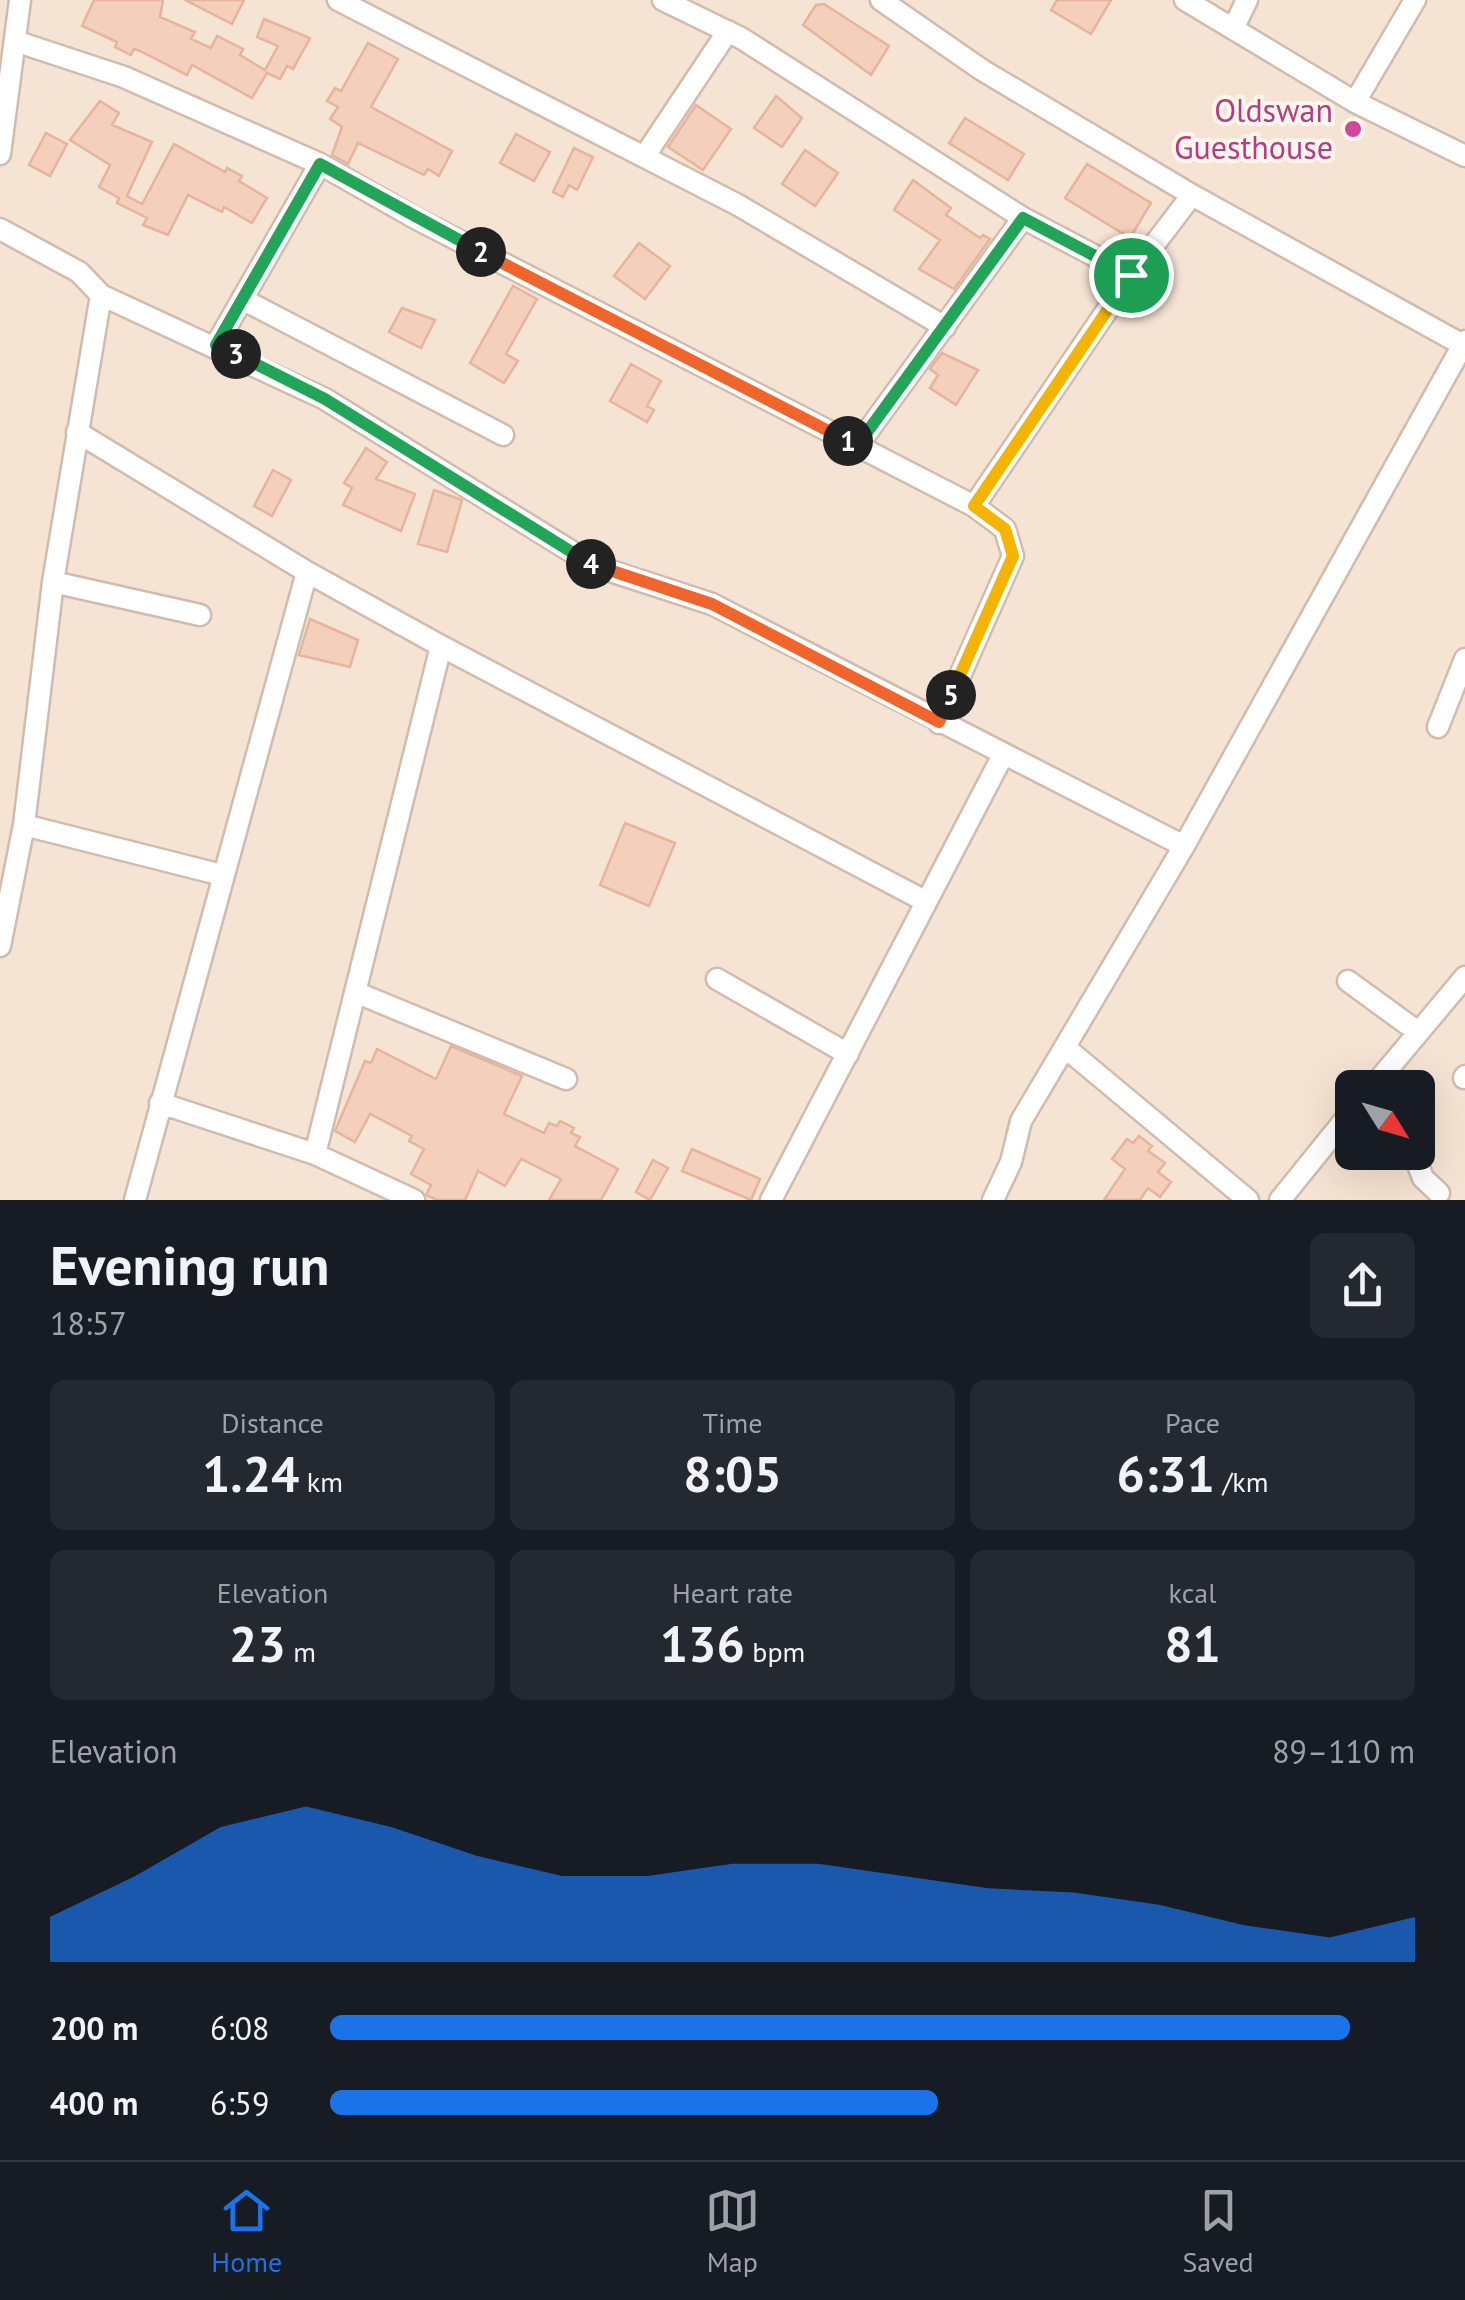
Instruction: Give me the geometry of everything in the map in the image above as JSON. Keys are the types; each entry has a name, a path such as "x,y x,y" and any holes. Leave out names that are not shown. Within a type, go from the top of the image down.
{"street":[{"path":"0,154 20,0"},
{"path":"338,0 372,7 738,205 945,327"},
{"path":"663,0 728,31 1023,218 1131,275"},
{"path":"881,0 982,70 1192,195 1464,343 1184,846 1021,1121 1010,1162 993,1200"},
{"path":"1185,0 1355,102 1465,156"},
{"path":"1233,29 1247,0"},
{"path":"1355,102 1415,0"},
{"path":"644,157 728,31"},
{"path":"15,41 124,77 320,164 415,218 974,506 1005,529 1013,556 939,722"},
{"path":"216,345 320,164"},
{"path":"974,506 1131,275 1192,195"},
{"path":"857,446 1023,218"},
{"path":"0,229 79,272 101,295 216,345 325,399 595,566 712,604 1184,846"},
{"path":"0,946 24,826 53,582 101,295"},
{"path":"242,299 502,435"},
{"path":"78,432 306,572 925,901"},
{"path":"136,1200 306,572"},
{"path":"53,582 200,615"},
{"path":"315,1154 440,646"},
{"path":"1438,727 1465,659"},
{"path":"771,1200 1004,755"},
{"path":"24,826 222,875"},
{"path":"717,979 848,1054"},
{"path":"1348,981 1418,1032"},
{"path":"1387,1070 1418,1032 1461,991"},
{"path":"356,992 566,1079"},
{"path":"1067,1049 1248,1200"},
{"path":"160,1103 315,1154 414,1200"},
{"path":"1291,1195 1335,1134"},
{"path":"1420,1170 1439,1193"}],"shaded area":[{"path":"0,0 1465,0 1465,1200 0,1200"}],"building":[{"path":"94,0 163,0 160,17 195,32 191,39 211,48 217,36 243,49 240,55 265,70 278,46 257,37 264,19 310,38 293,69 287,66 280,79 267,73 252,98 192,65 187,75 140,51 134,49 131,55 115,47 117,42 82,26"},
{"path":"185,0 244,0 232,24"},
{"path":"1057,0 1111,0 1091,34 1051,10"},
{"path":"824,4 889,46 871,75 803,25 816,5"},
{"path":"368,43 398,59 371,107 452,151 439,176 428,169 424,175 358,143 348,164 332,155 342,127 330,119 338,107 327,101 335,88 341,91"},
{"path":"776,96 802,118 782,147 754,128"},
{"path":"100,101 119,113 112,125 152,142 127,196 142,204 174,144 225,172 227,168 242,176 239,181 267,198 252,223 224,207 222,212 188,195 168,235 143,225 147,218 117,203 119,198 99,187 110,165 70,140"},
{"path":"696,105 731,129 703,170 668,147"},
{"path":"965,118 1024,154 1008,180 949,143"},
{"path":"46,133 67,144 50,176 29,165"},
{"path":"516,134 550,152 534,181 500,163"},
{"path":"574,148 593,157 577,190 569,185 563,197 553,192"},
{"path":"805,150 838,173 815,206 782,184"},
{"path":"1087,164 1151,203 1130,238 1065,198"},
{"path":"913,180 951,208 946,215 980,238 983,235 990,239 954,289 919,269 940,240 894,210"},
{"path":"639,243 670,266 645,299 614,276"},
{"path":"513,286 537,299 506,354 518,361 504,383 470,363"},
{"path":"402,308 435,320 421,348 389,332"},
{"path":"942,353 978,370 956,405 930,388 938,375 930,369"},
{"path":"631,364 661,381 647,406 654,410 647,422 610,401"},
{"path":"366,448 387,462 376,479 415,494 401,531 343,505 352,488 344,483"},
{"path":"273,470 291,480 272,516 254,506"},
{"path":"434,490 462,500 447,552 418,544"},
{"path":"310,619 358,640 350,667 299,655"},
{"path":"625,823 675,843 649,906 600,885"},
{"path":"451,1046 522,1076 504,1114 544,1133 549,1123 557,1126 560,1121 574,1128 571,1133 580,1137 575,1146 618,1169 601,1200 549,1200 561,1179 521,1159 505,1186 478,1171 465,1200 437,1200 426,1195 431,1185 411,1174 424,1149 409,1141 412,1136 370,1114 355,1142 335,1131 365,1061 371,1063 377,1049 436,1079"},
{"path":"1139,1136 1152,1146 1148,1151 1165,1163 1158,1172 1171,1182 1160,1197 1148,1188 1140,1200 1104,1200 1125,1169 1112,1159 1127,1139 1133,1143"},
{"path":"692,1149 760,1179 751,1200 682,1171"},
{"path":"653,1160 668,1168 650,1200 636,1192"}],"place":[{"name":"Oldswan Guesthouse","path":"1353,129"}],"route":[{"path":"320,164 415,218 857,446 1023,218 1131,275 974,506 1005,529 1013,556 939,722 712,604 611,573 570,553 325,399 216,345 320,164"}]}
